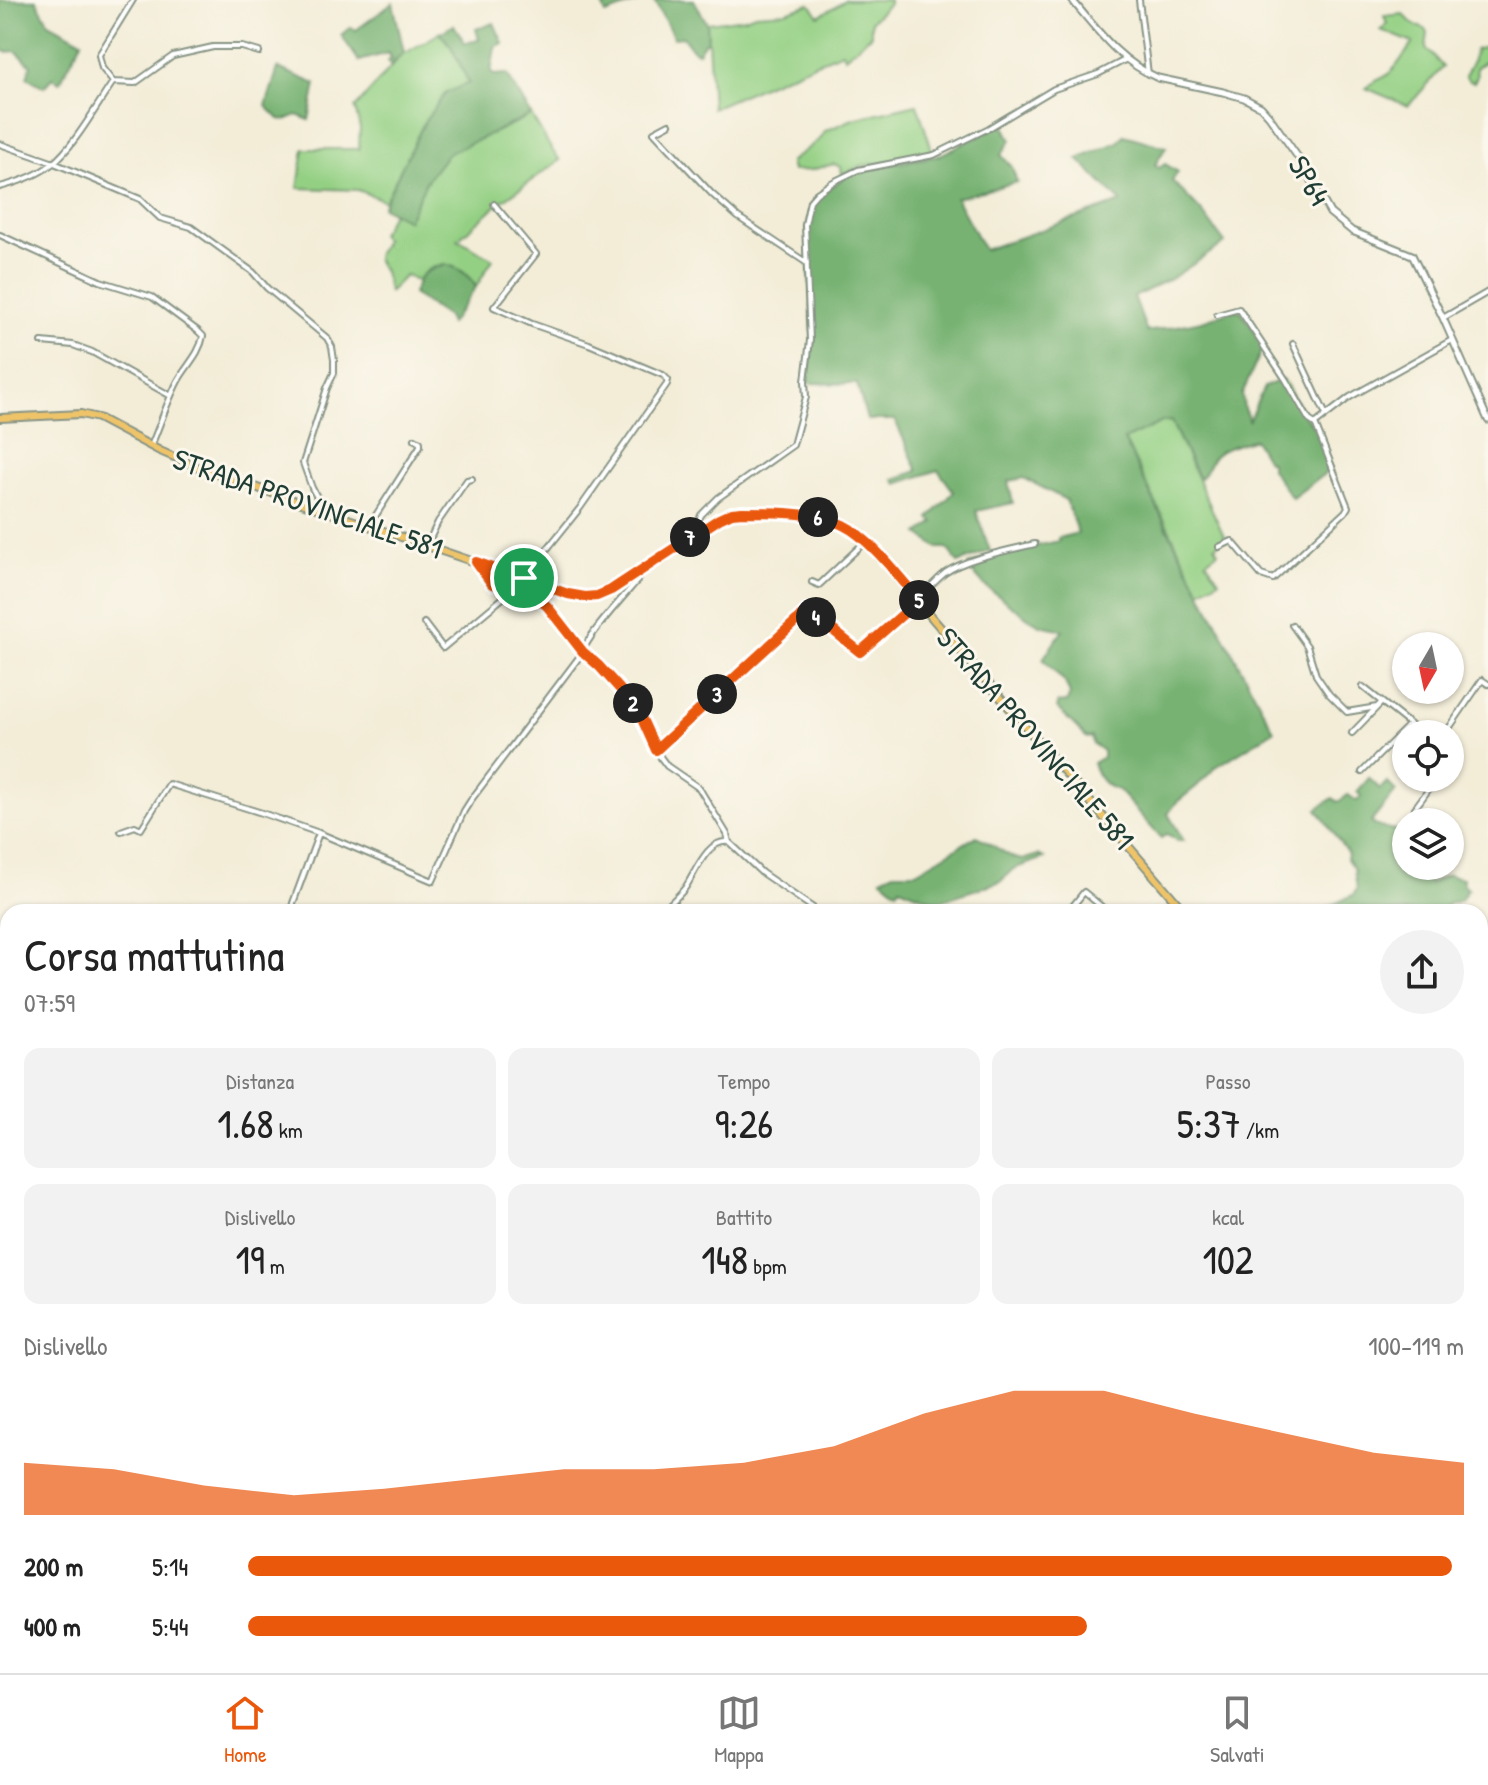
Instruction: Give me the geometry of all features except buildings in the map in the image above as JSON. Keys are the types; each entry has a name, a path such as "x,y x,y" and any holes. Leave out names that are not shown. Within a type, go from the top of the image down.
{"main road":[{"name":"STRADA PROVINCIALE 581","path":"0,418 81,414 98,418 202,469 568,594 585,597 611,590 732,513 757,512 832,520 866,541 1178,904"}],"street":[{"path":"133,0 99,55 102,68 113,82 135,83 173,56 213,47 242,47 259,52"},
{"name":"SP64","path":"1072,0 1125,60 1148,74 1244,98 1261,107 1302,163 1330,213 1352,231 1412,255 1488,420"},
{"path":"1139,0 1148,74"},
{"path":"695,534 701,515 718,498 793,445 806,397 810,340 805,225 810,201 833,182 858,170 934,155 989,128 1054,89 1098,74 1125,60"},
{"path":"0,187 27,179 54,163 113,82"},
{"path":"669,124 654,132 712,194 744,222 807,263"},
{"path":"0,144 140,199 160,218 191,227 253,272 267,288 327,338 332,347 334,373 303,463 324,510"},
{"path":"494,204 536,254 494,307 663,375 668,380 580,508 524,578"},
{"path":"0,235 100,281 152,297 203,336 202,343 179,378 151,446"},
{"path":"1443,318 1488,292"},
{"path":"1217,315 1239,309 1309,420 1315,424 1348,505 1347,511 1273,579 1261,575 1232,541 1219,547"},
{"path":"1315,424 1350,397 1452,340"},
{"path":"42,342 73,345 92,352 171,396"},
{"path":"1293,344 1326,415"},
{"path":"369,526 420,446 415,439"},
{"path":"427,545 438,522 467,480 472,479"},
{"path":"812,582 819,585 866,541"},
{"path":"656,750 808,610 860,652 944,574 994,553 1035,544"},
{"path":"476,562 492,584 516,587 540,599 583,652 637,708 656,750 667,766 700,789 729,842 762,873 807,904"},
{"path":"121,831 135,826 141,829 169,784 319,833 433,881 471,800 583,652 584,646 637,581 639,573"},
{"path":"424,623 443,648 516,587"},
{"path":"1292,625 1307,646 1316,675 1347,712 1377,707"},
{"path":"1455,720 1482,680 1488,684"},
{"path":"1363,687 1405,720"},
{"path":"1352,733 1382,702"},
{"path":"1362,772 1392,742"},
{"path":"1415,808 1427,792"},
{"path":"293,904 319,833"},
{"path":"670,904 684,890 708,851 719,842 729,842"},
{"path":"1074,904 1084,892 1098,904"}],"green space":[{"path":"0,0 36,0 49,23 82,41 60,82 52,78 44,87 27,77 31,65 16,51 5,52 0,46"},
{"path":"600,0 645,0 606,14"},
{"path":"649,0 694,0 707,23 708,42 698,52 683,37 674,38 655,2"},
{"path":"845,0 889,0 889,4 871,21 871,35 845,57 842,52 712,108 707,23 786,12 810,4 819,16"},
{"path":"393,3 404,52 390,66 388,61 392,59 388,53 359,61 341,35 351,27 356,30"},
{"path":"1403,14 1413,24 1426,30 1426,48 1443,67 1408,106 1366,88 1391,72 1413,43 1381,30 1387,23 1384,16"},
{"path":"494,23 503,43 495,47 491,72 494,75 507,74 531,115 447,154 427,180 408,220 382,207 426,119 446,93 469,83 451,46 440,33 454,25 465,43 479,40 476,29"},
{"path":"440,33 451,46 470,84 446,93 426,119 385,201 358,190 298,188 304,149 359,149 360,128 355,108 404,52"},
{"path":"1488,46 1488,62 1476,68 1474,82 1469,81 1465,76 1475,50"},
{"path":"278,68 316,84 309,120 297,115 279,119 266,106"},
{"path":"917,104 933,153 863,166 842,174 841,167 834,164 792,171 790,162 820,139 825,131 853,119"},
{"path":"531,115 560,160 497,205 458,239 493,259 476,287 463,272 440,266 424,273 417,281 406,275 389,292 384,272 376,259 383,245 384,238 380,235 393,212 408,219 427,180 447,154"},
{"path":"1003,124 1011,140 1001,155 1012,167 1017,182 956,198 984,250 1121,202 1078,159 1118,142 1124,135 1166,147 1155,165 1159,168 1165,164 1178,172 1172,181 1202,212 1225,243 1174,277 1134,297 1147,332 1202,321 1234,310 1241,311 1264,345 1242,394 1249,420 1264,387 1283,379 1314,426 1331,469 1292,498 1254,439 1217,454 1199,479 1171,421 1162,422 1124,440 1274,731 1216,767 1177,802 1168,814 1184,841 1167,834 1161,838 1118,790 1102,780 1093,763 1103,757 1103,751 1093,744 1092,737 1087,738 1057,708 1057,703 1067,702 1070,694 1065,682 1043,659 1063,630 1040,625 1028,618 985,586 968,567 1000,554 1059,541 1058,538 1078,533 1066,500 1024,478 1008,481 1013,503 976,511 990,551 958,563 947,548 938,548 919,534 934,522 929,518 954,492 938,470 897,484 894,479 918,471 895,420 867,420 857,384 808,383 813,343 807,228 815,199 849,174 938,156"},
{"path":"445,264 463,272 476,287 450,324 447,317 413,294 424,274"},
{"path":"1171,421 1225,538 1215,546 1218,552 1206,561 1219,580 1200,591 1124,439"},
{"path":"1369,778 1380,789 1387,782 1392,792 1395,792 1371,822 1392,829 1392,880 1427,880 1430,883 1436,880 1463,880 1463,885 1468,889 1461,900 1448,904 1334,904 1353,895 1357,889 1354,869 1347,859 1348,854 1317,809 1333,798 1338,802 1348,795 1357,801 1361,796 1357,792"},
{"path":"977,836 1014,858 1022,860 1038,855 1044,858 1013,869 1001,881 937,902 900,887 897,891 881,878 894,872 916,872"}],"route":[{"path":"757,512 811,516 842,524 866,541 919,600 860,652 808,610 656,750 637,708 583,652 547,606 522,589 492,584 476,562 524,578 568,594 597,596 639,573 719,519 732,513 757,512"}]}
